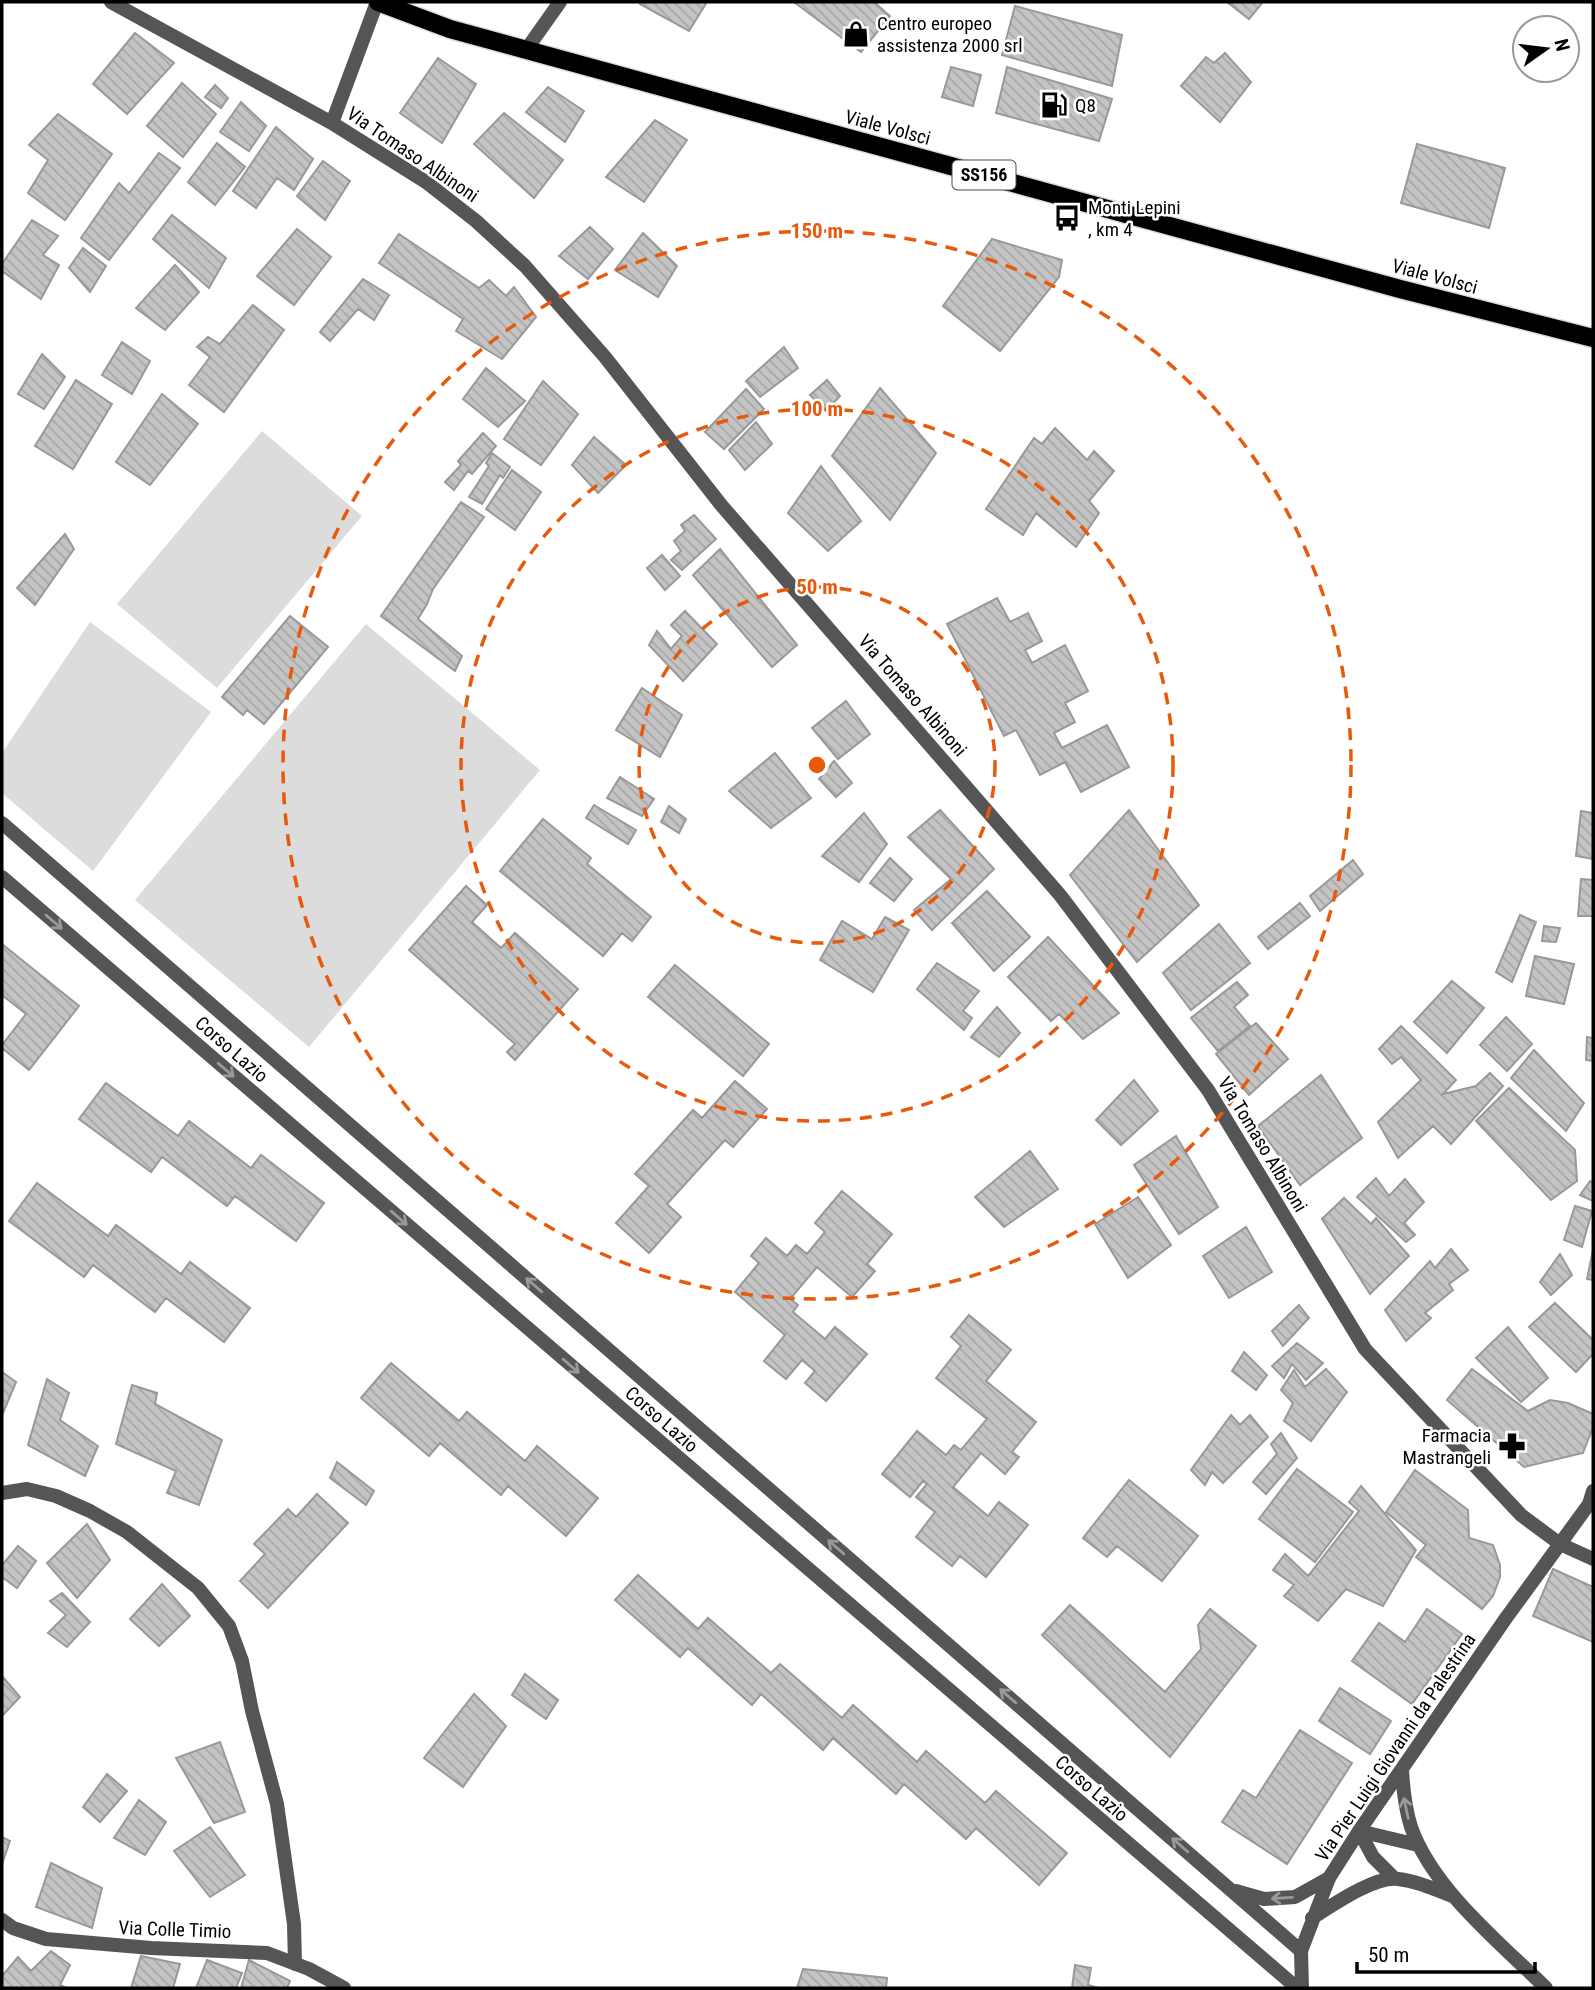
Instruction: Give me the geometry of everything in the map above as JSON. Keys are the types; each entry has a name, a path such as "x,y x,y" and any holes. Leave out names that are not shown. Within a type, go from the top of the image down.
{"main road":[{"name":"Viale Volsci","path":"378,2 450,29 1336,271 1593,338"}],"street":[{"name":"Via Tomaso Albinoni","path":"111,2 332,122 426,182 476,221 525,266 596,347 722,506 1060,895 1208,1090 1365,1349 1521,1515 1560,1544 1593,1559"},
{"path":"332,122 378,2"},
{"path":"526,50 561,2"},
{"name":"Corso Lazio","path":"2,823 1301,1951"},
{"name":"Corso Lazio","path":"2,877 1300,1988"},
{"path":"2,1493 27,1489 56,1496 127,1532 198,1588 229,1626 242,1661 261,1749 277,1804 294,1924 295,1964"},
{"name":"Via Pier Luigi Giovanni da Palestrina","path":"1300,1988 1301,1951 1329,1878 1506,1618 1589,1504 1593,1492"},
{"path":"1402,1769 1410,1825 1418,1845 1434,1871 1453,1896 1546,1988"},
{"path":"1359,1831 1418,1845"},
{"path":"1359,1831 1373,1857 1395,1878"},
{"name":"Corso Lazio","path":"1231,1890 1264,1899 1295,1897 1329,1878"},
{"path":"1312,1918 1364,1887 1395,1878 1420,1883 1453,1896"},
{"name":"Via Colle Timio","path":"2,1920 13,1928 46,1939 150,1948 267,1953 344,1988"}],"shaded area":[{"path":"262,431 362,516 217,688 117,604"},
{"path":"90,622 211,712 93,871 2,793 2,753"},
{"path":"366,624 540,770 309,1047 135,900"}],"building":[{"path":"707,2 689,31 640,4"},
{"name":"Centro europeo assistenza 2000 srl","path":"794,2 874,2 890,16 861,52"},
{"path":"1227,2 1263,2 1249,19"},
{"path":"1015,6 1122,35 1112,86 1002,55"},
{"path":"135,33 174,63 127,114 93,84"},
{"path":"1225,53 1251,82 1220,122 1181,86 1206,57 1214,63"},
{"path":"438,58 476,84 442,143 400,113"},
{"path":"951,67 981,75 973,106 942,97"},
{"path":"1007,67 1112,99 1099,141 996,113"},
{"path":"182,83 216,114 183,157 147,126"},
{"path":"215,85 228,98 221,108 205,97"},
{"path":"548,87 584,111 565,142 526,112"},
{"path":"241,102 266,126 249,151 220,132"},
{"path":"504,113 563,160 534,198 474,144"},
{"path":"58,114 112,154 65,220 28,193 48,160 29,145"},
{"path":"655,120 687,140 644,202 606,177"},
{"path":"276,127 313,159 294,190 277,178 256,208 233,191"},
{"path":"217,143 245,167 215,205 188,182"},
{"path":"1417,144 1505,168 1489,228 1401,203"},
{"path":"159,153 180,168 109,260 81,238 119,183 129,193"},
{"path":"323,161 350,181 325,220 297,196"},
{"path":"172,215 226,258 209,288 153,239"},
{"path":"32,220 58,236 43,255 59,265 41,299 2,271 2,264"},
{"path":"590,227 613,249 588,279 559,256"},
{"path":"297,229 331,257 294,305 257,276"},
{"path":"643,233 677,266 658,297 615,270"},
{"path":"399,234 479,288 489,280 506,296 514,287 536,317 502,359 456,331 463,319 379,263"},
{"path":"992,239 1062,260 1059,277 1000,351 943,306"},
{"path":"83,248 106,266 90,292 69,268"},
{"path":"175,265 199,292 165,330 136,308"},
{"path":"363,279 389,295 374,320 358,309 330,341 320,332"},
{"path":"253,305 284,330 224,412 189,385 210,357 197,347 208,337 220,344"},
{"path":"122,342 150,361 132,394 102,375"},
{"path":"784,347 798,368 760,397 746,381"},
{"path":"42,354 65,377 44,409 18,394"},
{"path":"486,368 525,401 498,427 463,399"},
{"path":"76,380 112,404 73,469 35,446"},
{"path":"827,380 840,396 826,411 810,395"},
{"path":"543,381 578,414 541,465 504,439"},
{"path":"880,388 936,453 890,520 832,456"},
{"path":"746,389 764,409 724,449 705,432"},
{"path":"162,394 198,424 150,485 116,462"},
{"path":"756,422 772,444 745,470 729,450"},
{"path":"1055,428 1087,460 1094,451 1114,471 1089,501 1099,513 1076,547 1036,513 1023,535 986,509 1034,438 1042,444"},
{"path":"483,433 496,446 472,474 468,471 454,490 445,482 461,465 458,461"},
{"path":"594,437 626,465 598,493 572,465"},
{"path":"492,453 510,467 503,478 500,475 482,504 469,497 489,466 486,463"},
{"path":"821,466 861,521 828,551 788,513"},
{"path":"512,470 541,492 515,530 486,509"},
{"path":"461,502 484,517 433,589 418,619 462,656 455,671 381,616"},
{"path":"694,515 716,539 682,570 671,560 681,551 674,541 685,531 681,525"},
{"path":"65,534 74,549 35,605 17,588"},
{"path":"720,549 797,645 772,667 693,575"},
{"path":"662,555 680,576 665,590 647,568"},
{"path":"997,598 1010,622 1028,613 1042,641 1025,650 1032,663 1065,645 1088,691 1065,703 1075,722 1054,733 1062,748 1107,725 1129,767 1081,792 1065,762 1040,775 1016,730 1004,736 947,624"},
{"path":"685,611 717,644 683,681 649,645 657,631 671,649 682,636 671,625"},
{"path":"290,616 328,647 264,724 247,710 243,715 222,697"},
{"path":"642,688 682,715 660,757 616,730"},
{"path":"846,701 870,734 838,759 812,728"},
{"path":"775,753 811,798 771,828 729,791"},
{"path":"834,761 852,783 836,797 819,779"},
{"path":"620,777 654,799 642,816 607,798"},
{"path":"594,805 636,830 628,844 586,818"},
{"path":"669,806 686,819 679,833 661,822"},
{"path":"940,810 994,869 932,930 914,910 951,879 908,837"},
{"path":"1129,810 1199,905 1137,962 1070,875"},
{"path":"1581,811 1593,813 1593,859 1576,856"},
{"path":"864,813 887,844 859,882 822,856"},
{"path":"543,819 591,858 587,864 651,917 632,941 622,933 603,956 500,871"},
{"path":"890,858 912,879 894,901 870,883"},
{"path":"1353,860 1363,874 1320,911 1310,896"},
{"path":"1581,879 1593,880 1593,916 1578,916"},
{"path":"466,886 487,905 472,922 501,948 515,933 578,989 515,1060 507,1052 515,1044 409,950"},
{"path":"987,891 1030,937 994,971 952,923"},
{"path":"1300,903 1310,916 1268,949 1258,937"},
{"path":"1520,915 1536,922 1512,982 1496,972"},
{"path":"885,917 909,930 873,992 820,960 842,921 872,939"},
{"path":"1219,924 1250,963 1191,1010 1163,973"},
{"path":"1544,926 1560,928 1556,942 1542,941"},
{"path":"1048,937 1119,1013 1083,1039 1059,1014 1051,1021 1008,977"},
{"path":"2,944 79,1006 29,1070 2,1048 26,1014 2,995"},
{"path":"1535,956 1574,964 1564,1004 1526,996"},
{"path":"937,963 979,991 963,1011 972,1018 964,1030 917,989"},
{"path":"675,965 769,1044 743,1076 648,997"},
{"path":"1452,981 1484,1008 1447,1053 1414,1022"},
{"path":"1237,982 1248,995 1234,1007 1250,1026 1218,1051 1191,1018"},
{"path":"997,1007 1020,1033 999,1057 971,1037"},
{"path":"1506,1017 1532,1044 1507,1071 1480,1045"},
{"path":"1256,1023 1288,1059 1249,1095 1216,1054"},
{"path":"1401,1026 1456,1080 1443,1094 1476,1086 1490,1073 1503,1086 1451,1144 1433,1126 1398,1158 1378,1122 1421,1080 1401,1057 1392,1064 1379,1049"},
{"path":"1587,1037 1593,1038 1593,1061 1586,1060"},
{"path":"1534,1050 1584,1103 1566,1131 1511,1078"},
{"path":"1321,1075 1362,1138 1300,1185 1258,1126"},
{"path":"1134,1080 1158,1111 1121,1145 1096,1120"},
{"path":"735,1081 767,1109 733,1147 725,1140 667,1204 681,1217 649,1253 616,1223 649,1186 635,1174 693,1110 702,1118"},
{"path":"106,1083 178,1136 189,1121 251,1168 261,1155 324,1203 296,1241 235,1196 227,1206 162,1157 151,1172 79,1119"},
{"path":"1509,1088 1575,1150 1577,1181 1551,1200 1476,1121"},
{"path":"1176,1136 1218,1207 1179,1234 1134,1165"},
{"path":"1030,1151 1058,1189 1004,1227 975,1197"},
{"path":"1376,1178 1389,1196 1405,1179 1424,1202 1404,1223 1415,1235 1406,1242 1357,1197"},
{"path":"1590,1181 1593,1183 1593,1201 1580,1195"},
{"path":"37,1183 108,1236 116,1225 181,1274 190,1262 250,1308 224,1342 166,1298 155,1312 93,1265 84,1277 9,1221"},
{"path":"842,1191 892,1234 867,1264 875,1271 852,1297 817,1267 790,1299 798,1305 793,1312 825,1339 835,1327 867,1354 826,1401 805,1383 815,1371 802,1360 786,1379 764,1361 785,1335 735,1292 759,1263 751,1256 766,1238 787,1256 796,1245 807,1254 825,1232 815,1223"},
{"path":"1138,1197 1171,1245 1128,1278 1095,1224"},
{"path":"1344,1198 1371,1224 1376,1218 1409,1256 1370,1294 1322,1219"},
{"path":"1575,1206 1592,1211 1582,1247 1564,1240"},
{"path":"1246,1227 1272,1272 1229,1298 1203,1256"},
{"path":"1451,1249 1468,1270 1449,1284 1453,1290 1425,1313 1431,1318 1406,1341 1385,1310 1430,1261 1435,1268"},
{"path":"1593,1250 1593,1280 1587,1279"},
{"path":"1560,1254 1572,1275 1551,1295 1540,1282"},
{"path":"1555,1303 1593,1340 1593,1354 1576,1372 1529,1327"},
{"path":"1299,1305 1309,1318 1283,1346 1272,1331"},
{"path":"969,1315 1011,1350 986,1381 1036,1422 1012,1452 1019,1457 1005,1474 981,1453 953,1487 988,1516 999,1502 1028,1525 986,1577 960,1556 952,1566 916,1537 935,1512 916,1497 927,1484 923,1481 910,1497 882,1474 917,1431 946,1455 954,1445 961,1450 987,1419 936,1378 961,1346 951,1337"},
{"path":"1508,1327 1548,1378 1521,1402 1476,1358"},
{"path":"1297,1343 1323,1363 1306,1380 1292,1364 1284,1378 1272,1366"},
{"path":"1244,1352 1267,1375 1256,1390 1232,1371"},
{"path":"391,1363 459,1421 467,1412 525,1461 537,1446 598,1498 566,1536 508,1486 501,1495 440,1443 429,1456 361,1398"},
{"path":"1326,1369 1347,1392 1311,1441 1284,1421 1293,1403 1281,1390 1294,1370 1305,1387"},
{"path":"1472,1369 1528,1411 1550,1400 1568,1403 1593,1414 1593,1427 1583,1453 1524,1467 1447,1400"},
{"path":"2,1372 16,1382 3,1413 2,1412"},
{"path":"47,1379 69,1393 60,1420 98,1446 85,1476 28,1445"},
{"path":"132,1385 157,1393 155,1404 222,1440 199,1505 167,1493 176,1471 116,1444"},
{"path":"1231,1415 1240,1425 1250,1415 1268,1437 1223,1483 1212,1472 1205,1485 1191,1470"},
{"path":"1281,1433 1297,1458 1266,1494 1253,1482 1277,1454 1271,1444"},
{"path":"337,1462 374,1491 366,1505 330,1478"},
{"path":"1297,1469 1353,1512 1315,1562 1259,1519"},
{"path":"1415,1470 1468,1510 1469,1538 1493,1545 1500,1565 1500,1577 1493,1596 1482,1609 1416,1557 1426,1545 1386,1512"},
{"path":"1129,1480 1198,1536 1162,1581 1117,1546 1107,1557 1083,1538"},
{"path":"1361,1486 1416,1550 1383,1606 1346,1589 1318,1621 1284,1596 1294,1585 1273,1570 1285,1554 1308,1576 1359,1511 1349,1502"},
{"path":"317,1494 348,1523 268,1608 240,1581 265,1554 254,1544 288,1509 296,1517"},
{"path":"87,1524 110,1560 77,1598 47,1563"},
{"path":"18,1546 36,1561 17,1588 2,1577 2,1565"},
{"path":"1553,1569 1593,1587 1593,1642 1533,1616"},
{"path":"638,1575 698,1629 708,1618 771,1673 780,1664 842,1718 853,1705 917,1762 926,1751 985,1803 996,1791 1067,1853 1039,1885 976,1828 966,1839 904,1784 896,1794 833,1738 823,1750 761,1694 752,1705 688,1648 680,1657 615,1600"},
{"path":"162,1584 190,1616 159,1646 130,1619"},
{"path":"62,1593 90,1622 67,1647 48,1633 66,1615 50,1601"},
{"path":"1070,1605 1165,1692 1201,1649 1198,1625 1210,1609 1256,1646 1170,1757 1042,1635"},
{"path":"1427,1609 1462,1634 1412,1704 1352,1661 1379,1623 1405,1642"},
{"path":"525,1674 558,1700 546,1719 512,1695"},
{"path":"2,1676 20,1697 2,1716"},
{"path":"1340,1688 1391,1721 1370,1754 1319,1721"},
{"path":"474,1694 506,1726 463,1787 424,1758"},
{"path":"1300,1730 1352,1763 1287,1864 1222,1822 1243,1790 1256,1798"},
{"path":"220,1742 245,1812 214,1823 176,1758"},
{"path":"107,1774 127,1791 100,1822 83,1807"},
{"path":"139,1800 166,1822 145,1855 114,1838"},
{"path":"210,1827 245,1875 210,1897 174,1851"},
{"path":"2,1837 10,1841 2,1864"},
{"path":"51,1863 102,1888 92,1928 36,1907"},
{"path":"51,1951 70,1965 60,1985 67,1988 2,1988 2,1976 18,1957 31,1971"},
{"path":"141,1956 180,1964 173,1988 131,1988"},
{"path":"207,1960 242,1973 236,1988 196,1988"},
{"path":"249,1960 290,1981 287,1988 241,1988"},
{"path":"1075,1965 1091,1968 1088,1985 1099,1988 1072,1988"},
{"path":"803,1969 887,1978 886,1988 797,1988"}],"place":[{"name":"Centro europeo assistenza 2000 srl","path":"856,34"},
{"name":"Q8","path":"1054,105"},
{"name":"Monti Lepini , km 4","path":"1067,218"},
{"name":"Farmacia Mastrangeli","path":"1512,1446"}]}
